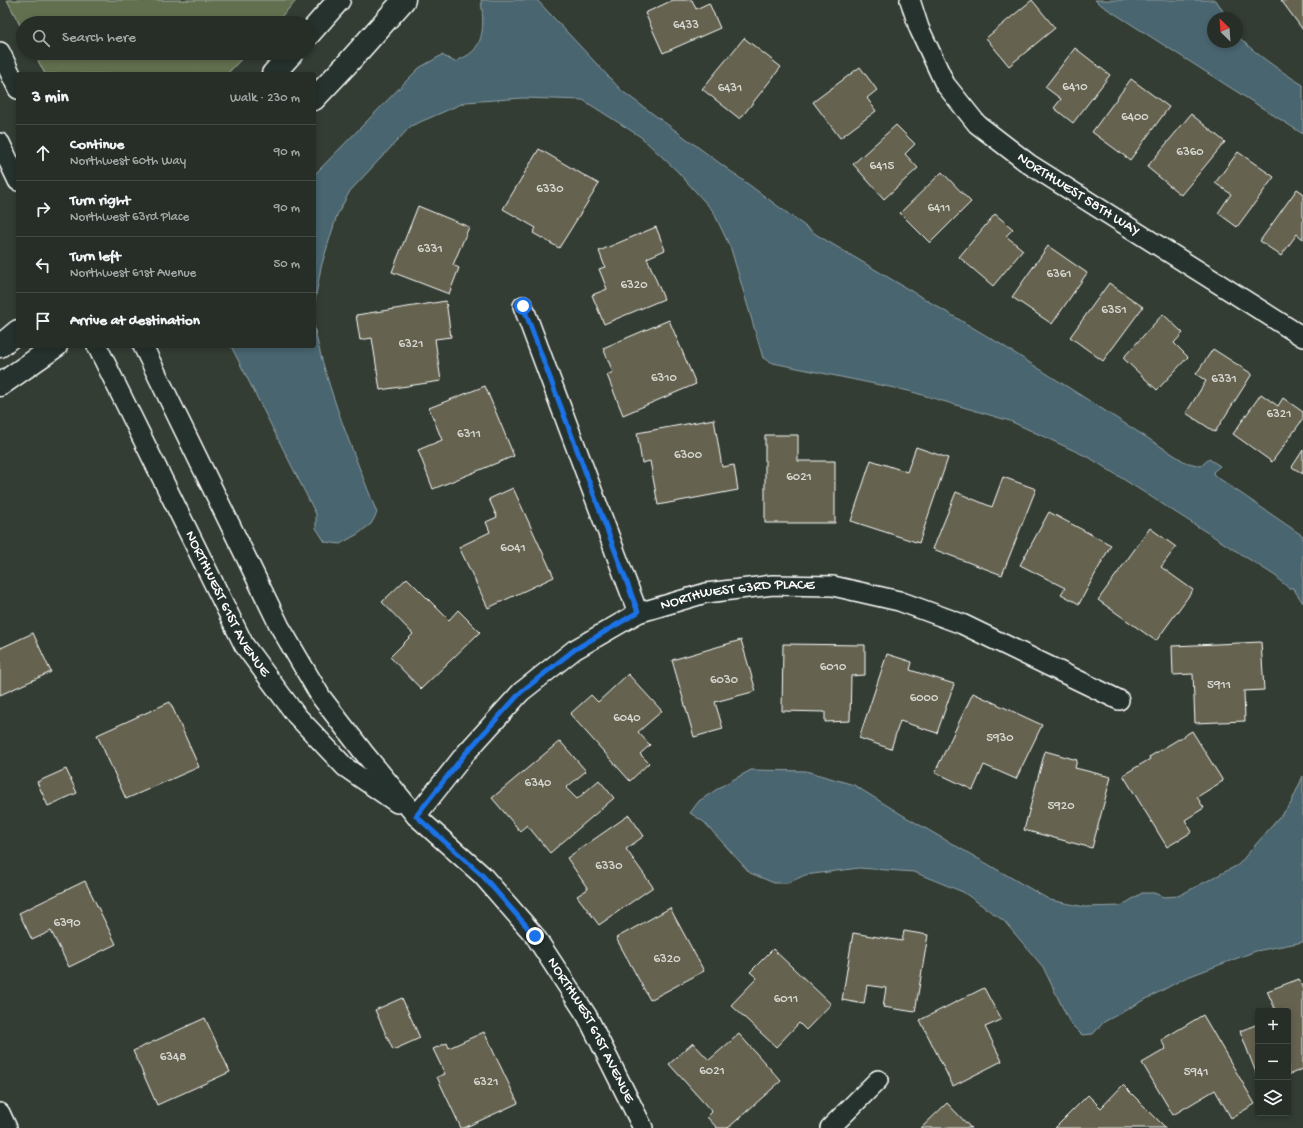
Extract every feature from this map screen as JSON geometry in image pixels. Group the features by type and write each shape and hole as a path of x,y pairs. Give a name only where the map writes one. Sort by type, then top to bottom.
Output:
{"street":[{"path":"316,26 339,0"},
{"path":"316,97 404,0"},
{"name":"NORTHWEST 58TH WAY","path":"910,0 919,28 945,84 977,124 1029,164 1303,337"},
{"path":"0,52 16,85"},
{"path":"275,72 286,60"},
{"path":"0,143 16,177"},
{"path":"523,306 638,612"},
{"path":"0,346 16,333"},
{"path":"0,386 53,348"},
{"name":"NORTHWEST 61ST AVENUE","path":"98,348 244,645 296,715 345,767 416,816 482,875 535,936 588,1016 643,1128"},
{"name":"NORTHWEST 61ST AVENUE","path":"144,348 280,627 321,697 416,816"},
{"name":"NORTHWEST 63RD PLACE","path":"416,816 465,754 521,692 574,650 638,612 706,593 773,585 833,586 899,601 962,624 1119,700"},
{"path":"830,1128 878,1080"},
{"path":"0,1113 7,1128"}],"green space":[{"path":"7,0 297,0 282,16 16,16 16,17"},
{"path":"38,60 240,60 229,72 44,72"}],"water":[{"path":"481,0 537,0 622,91 817,235 1002,345 1185,462 1201,466 1209,459 1220,466 1213,472 1214,475 1303,536 1303,603 1293,588 1289,588 1277,577 1090,458 1010,421 909,391 773,363 763,358 731,249 713,211 677,171 641,137 583,100 523,98 466,102 411,126 350,191 337,215 321,267 316,295 316,173 419,68 442,55 455,62 472,52 480,41 483,20"},
{"path":"1095,0 1216,0 1223,12 1207,12 1207,48 1243,48 1243,41 1278,69 1303,85 1303,134"},
{"path":"316,336 333,397 377,513 371,524 358,534 340,544 325,542 316,528 316,514 232,348 316,348"},
{"path":"751,770 806,771 854,785 904,816 1050,900 1085,907 1121,906 1142,893 1154,893 1164,897 1178,896 1238,865 1290,805 1303,776 1303,942 1256,951 1185,978 1104,1022 1093,1034 1082,1035 1070,1023 1043,967 1004,921 963,892 914,872 859,868 805,875 788,883 774,883 750,873 704,822 690,813 699,801 725,784"}],"building":[{"path":"673,0 692,0 696,9 709,3 720,28 663,53 645,13"},
{"path":"1032,0 1055,28 1009,66 986,38"},
{"path":"1281,0 1303,0 1303,30"},
{"path":"744,38 781,67 740,119 702,89"},
{"path":"1075,48 1110,75 1073,123 1054,108 1061,99 1045,87"},
{"path":"860,67 877,90 867,98 876,111 840,138 813,102"},
{"path":"1131,79 1169,107 1130,160 1092,132"},
{"path":"1191,114 1225,142 1181,195 1147,167"},
{"path":"896,125 915,144 905,154 918,168 884,199 853,164"},
{"path":"539,149 599,184 559,248 533,233 536,228 503,209"},
{"path":"1238,152 1274,177 1237,227 1218,213 1231,194 1215,183"},
{"path":"942,172 971,202 930,243 900,213"},
{"path":"1297,189 1303,193 1303,239 1297,234 1281,256 1260,241"},
{"path":"418,206 469,227 453,265 459,268 449,294 392,272"},
{"path":"995,214 1013,229 1006,236 1023,250 993,286 959,257"},
{"path":"656,227 665,250 647,258 664,299 604,324 592,295 607,289 599,269 605,267 599,251"},
{"path":"1048,246 1087,273 1052,324 1012,297"},
{"path":"1109,283 1143,307 1103,361 1070,337"},
{"path":"446,301 451,337 435,339 441,381 380,390 372,338 360,340 356,315"},
{"path":"1163,314 1183,333 1174,343 1188,357 1157,390 1123,358"},
{"path":"669,320 696,384 623,415 607,375 613,372 603,348"},
{"path":"1213,349 1252,374 1215,432 1186,413 1206,381 1196,374"},
{"path":"485,386 514,456 433,489 418,450 442,440 429,408"},
{"path":"1261,394 1278,406 1283,398 1303,412 1303,419 1272,462 1233,434"},
{"path":"714,419 722,467 734,465 738,490 658,505 650,461 642,463 637,433"},
{"path":"765,435 798,435 798,461 835,461 835,523 765,523"},
{"path":"916,447 948,458 919,543 851,521 871,460 907,472"},
{"path":"1303,450 1303,474 1292,467"},
{"path":"1003,477 1036,489 1002,575 933,549 956,492 992,507"},
{"path":"513,488 554,577 488,608 459,547 490,532 486,522 497,517 489,499"},
{"path":"1049,512 1111,545 1079,604 1061,594 1065,588 1020,565"},
{"path":"1150,528 1176,547 1161,567 1193,590 1156,641 1098,600"},
{"path":"407,578 449,620 458,610 480,632 421,689 390,657 413,634 382,602"},
{"path":"33,633 51,672 0,695 0,646 1,648"},
{"path":"741,640 756,691 715,702 723,729 694,737 672,660"},
{"path":"1261,642 1264,690 1244,691 1245,721 1195,723 1193,674 1173,675 1172,646"},
{"path":"783,644 865,645 865,675 851,676 850,721 825,722 825,712 782,711"},
{"path":"887,654 912,662 910,670 954,684 937,733 900,721 891,749 859,738"},
{"path":"628,674 662,711 638,732 650,745 640,754 649,763 630,781 570,714 591,695 598,702"},
{"path":"973,693 1042,725 1016,779 984,765 973,790 935,772"},
{"path":"170,702 199,767 126,799 97,735"},
{"path":"1192,731 1223,781 1197,797 1204,808 1185,820 1192,832 1167,847 1123,775"},
{"path":"560,741 586,771 566,788 577,799 599,780 614,798 550,853 527,825 520,831 492,798"},
{"path":"1045,751 1077,760 1075,768 1111,777 1092,848 1024,830"},
{"path":"66,769 77,793 48,806 37,782"},
{"path":"629,815 644,836 626,849 653,887 599,925 577,896 588,889 567,858"},
{"path":"85,881 116,944 69,967 51,931 32,940 19,913"},
{"path":"670,908 704,971 650,1000 616,938"},
{"path":"904,931 928,935 915,1012 883,1007 886,988 867,985 864,1004 842,1000 853,933 902,941"},
{"path":"773,949 831,1004 806,1030 799,1023 776,1047 731,1005 757,978 750,972"},
{"path":"1299,979 1303,990 1303,1069 1291,1074 1291,1008 1275,1008 1267,991"},
{"path":"984,988 1001,1020 985,1027 1002,1061 953,1086 920,1020"},
{"path":"402,998 420,1038 393,1050 375,1010"},
{"path":"1203,1015 1255,1104 1231,1118 1215,1090 1173,1115 1142,1063 1166,1049 1161,1040"},
{"path":"205,1018 230,1072 157,1105 133,1051"},
{"path":"1255,1025 1255,1070 1240,1031"},
{"path":"484,1032 518,1103 464,1128 461,1128 437,1077 445,1074 433,1049 447,1043 449,1048"},
{"path":"739,1034 781,1081 728,1128 717,1128 707,1117 712,1112 669,1064 693,1043 709,1060"},
{"path":"1123,1085 1166,1128 1055,1128 1088,1095 1101,1108"},
{"path":"947,1103 971,1128 921,1128"}],"route":[{"path":"523,306 638,612 574,650 521,692 465,754 416,816 482,875 535,936"}]}
